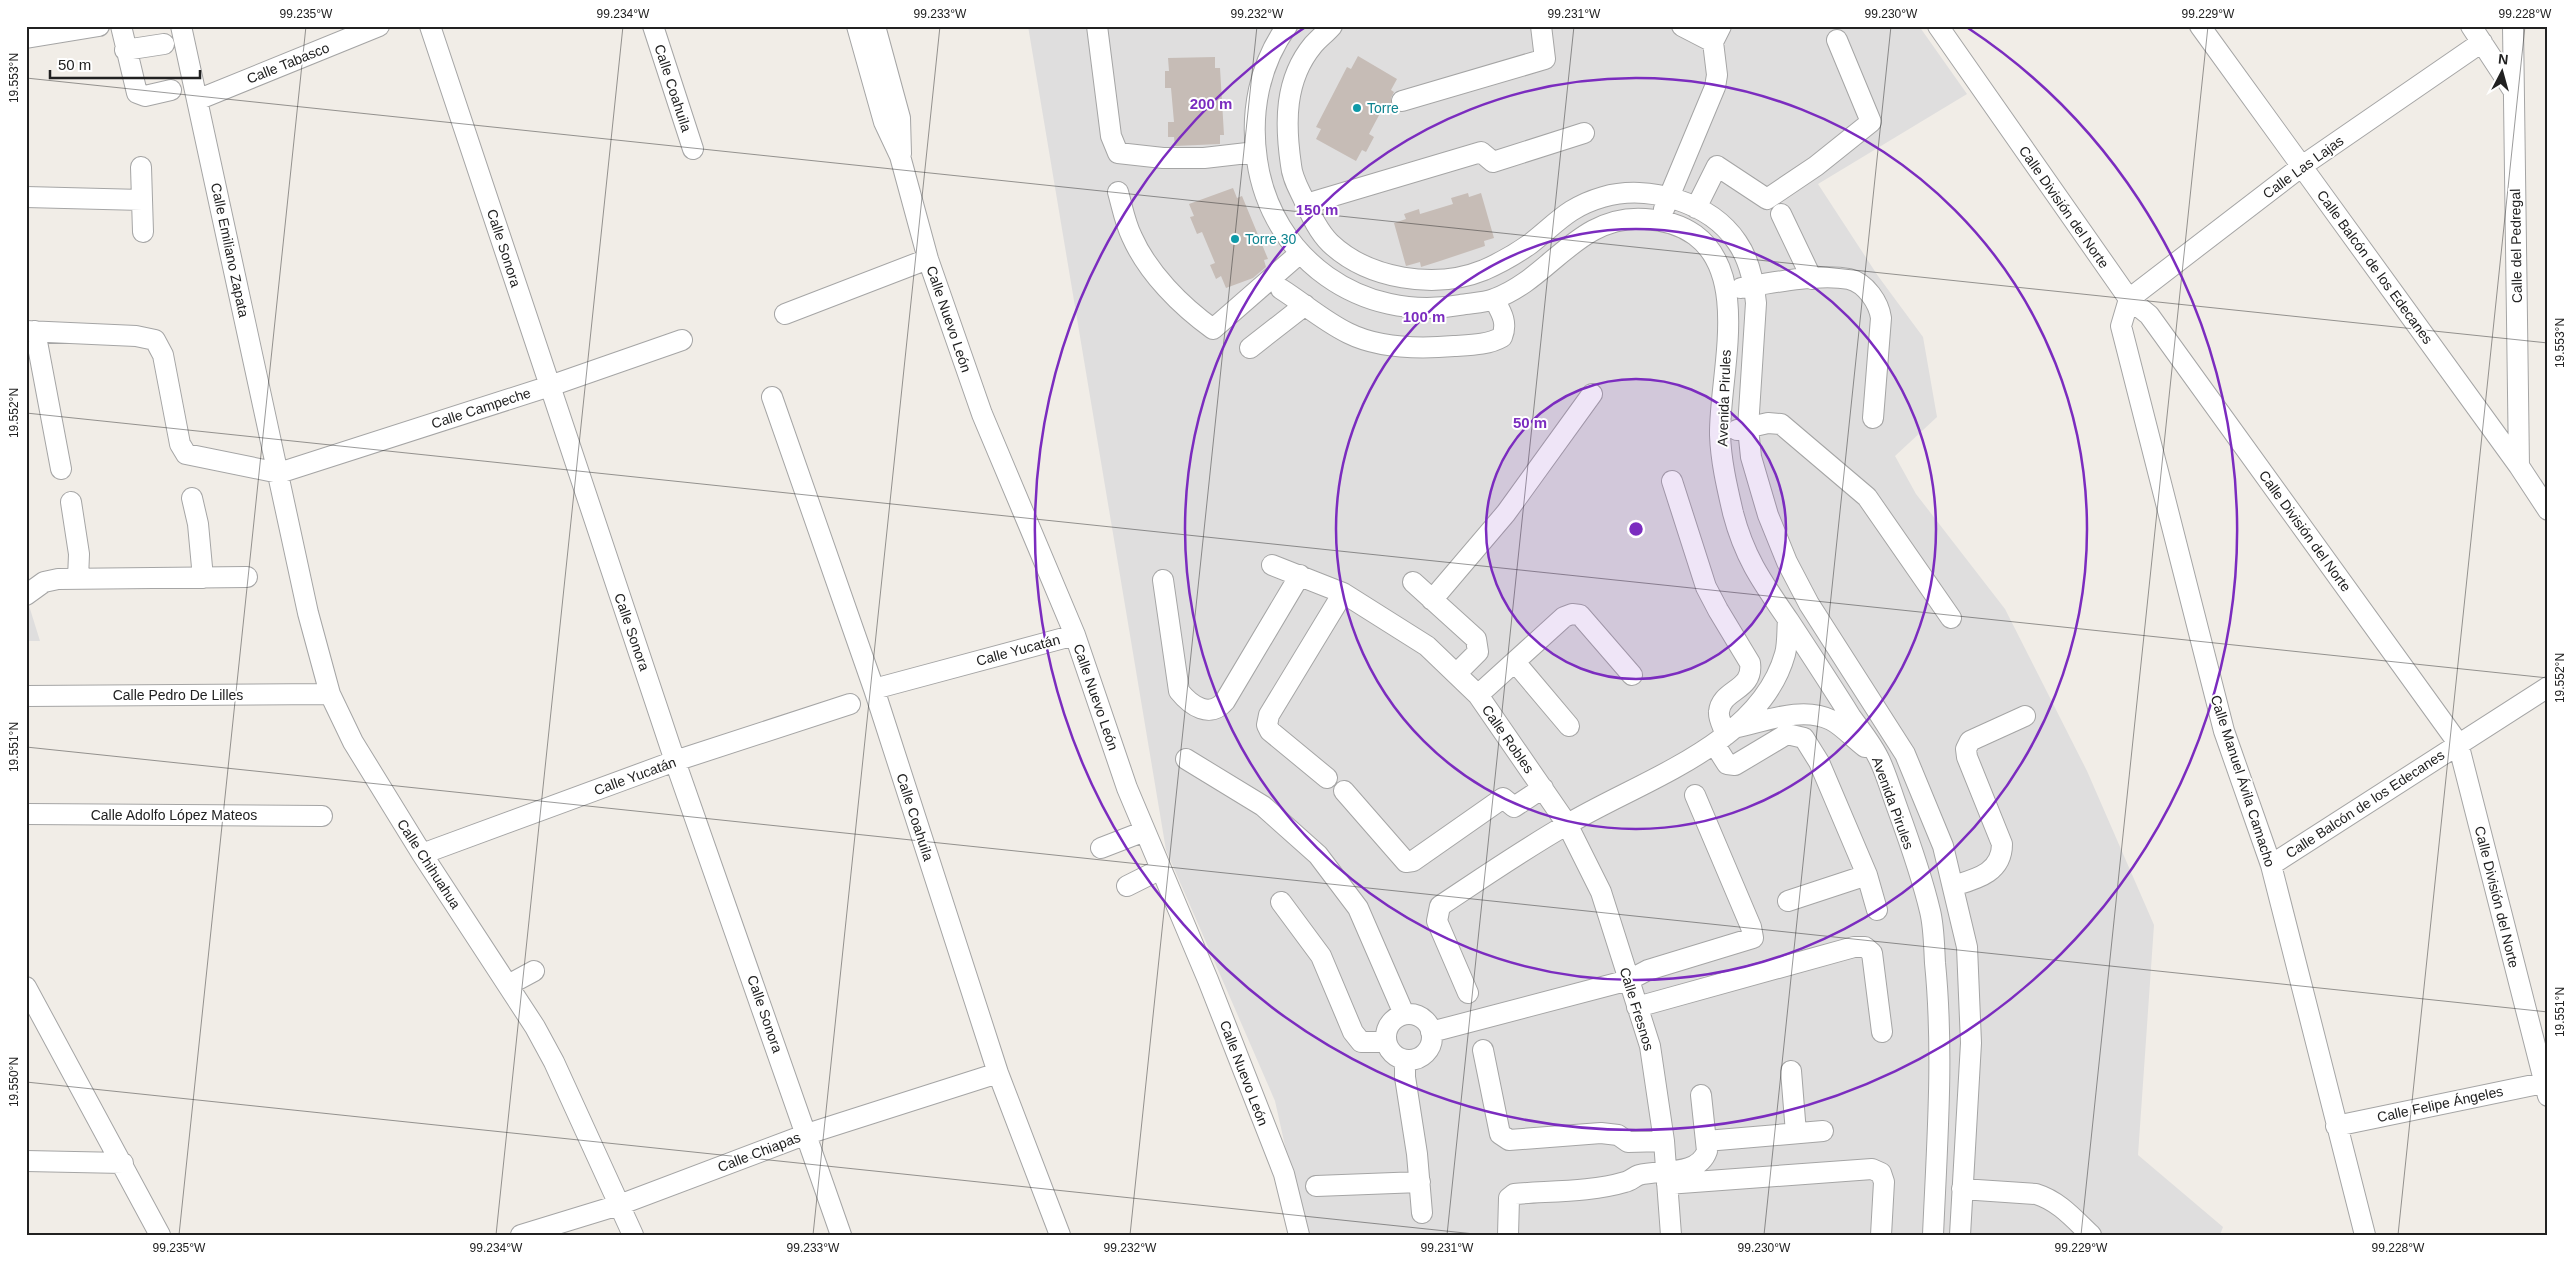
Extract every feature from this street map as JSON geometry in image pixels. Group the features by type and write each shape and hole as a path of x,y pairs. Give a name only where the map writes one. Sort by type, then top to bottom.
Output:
{"street":[{"path":"26,38 99,26"},
{"path":"121,26 136,93 145,96 171,90"},
{"name":"Calle Emiliano Zapata","path":"181,26 279,473"},
{"name":"Calle Tabasco","path":"197,100 379,26"},
{"name":"Calle Sonora","path":"430,26 675,761 841,1235"},
{"name":"Calle Coahuila","path":"653,26 693,149"},
{"name":"Calle Nuevo León","path":"857,26 884,122 900,156 928,259 982,414 1075,635 1127,788 1208,980 1284,1174 1299,1235"},
{"name":"Calle Nuevo León","path":"876,26 900,118 900,156"},
{"path":"1096,26 1111,136 1118,152 1163,158 1204,158 1256,152"},
{"name":"Avenida Pirules","path":"1332,26 1312,46 1291,88 1286,112 1292,172 1315,224 1329,242 1349,258 1366,268 1390,274 1446,281 1482,271 1498,264 1530,244 1561,216 1584,204 1619,194 1644,193 1670,197 1696,208 1717,222 1736,241 1746,259 1754,286 1756,303 1748,428 1752,457 1766,507 1787,562 1809,604 1905,754 1943,846 1967,947 1972,1042 1960,1235"},
{"path":"1402,101 1545,59 1541,26"},
{"path":"1659,220 1714,87 1717,75 1717,34 1682,26"},
{"name":"Calle División del Norte","path":"1938,26 2129,298 2149,315 2458,743 2547,1087"},
{"name":"Calle Balcón de los Edecanes","path":"2200,26 2519,466 2548,510"},
{"name":"Calle del Pedregal","path":"2512,26 2519,466"},
{"name":"Avenida Pirules","path":"1278,29 1260,82 1254,117 1260,180 1273,213 1299,254 1314,268 1344,288 1385,305 1437,309 1494,299 1523,282 1594,228 1634,218 1659,220 1677,225 1694,234 1710,249 1727,291 1727,334 1720,434 1723,469 1739,537 1756,575 1880,759 1905,831 1930,914 1941,1018 1933,1235"},
{"path":"2477,34 2514,90"},
{"name":"Calle Las Lajas","path":"2129,298 2477,34"},
{"path":"1696,208 1717,166 1767,199 1816,166 1871,122 1837,40"},
{"path":"125,50 164,44"},
{"path":"1306,204 1481,152 1493,162 1584,133"},
{"path":"141,167 143,232"},
{"path":"1260,180 1292,172"},
{"path":"1118,192 1131,236 1153,272 1198,318 1213,329 1299,254"},
{"path":"26,197 142,200"},
{"path":"1782,214 1812,279"},
{"path":"785,314 928,259"},
{"path":"1727,291 1812,279 1850,279 1869,292 1880,306 1881,318 1872,418"},
{"path":"1281,289 1348,334 1376,342 1432,348 1493,343 1502,337 1506,328 1503,316 1494,299"},
{"name":"Calle Manuel Ávila Camacho","path":"2129,298 2121,326 2224,731 2271,865 2365,1235"},
{"path":"1250,348 1304,304"},
{"path":"61,469 31,331 136,336 155,340 162,355 180,444 186,454 279,473"},
{"name":"Calle Campeche","path":"279,473 550,386 682,340"},
{"path":"1432,600 1506,513 1592,394"},
{"name":"Calle Coahuila","path":"772,397 874,689 998,1073 1060,1235"},
{"path":"1720,434 1768,423 1781,424 1867,498 1951,618"},
{"name":"Calle Chihuahua","path":"279,473 318,657 330,694 353,742 422,854 508,985 554,1062 633,1235"},
{"path":"1672,481 1706,587 1750,663 1751,673 1748,680 1724,700 1719,711 1726,736 1727,764 1735,766 1787,734 1804,738 1819,762 1867,875 1877,910"},
{"path":"192,498 198,524 203,578"},
{"path":"71,502 79,554 78,579"},
{"name":"Calle Robles","path":"1272,565 1343,593 1427,646 1478,695 1567,824"},
{"path":"1163,580 1179,691 1187,702 1198,708 1210,710 1220,707 1225,701 1300,575"},
{"path":"26,595 44,582 58,579 247,577"},
{"path":"1413,582 1476,639 1478,652 1457,673"},
{"path":"1327,778 1270,731 1267,725 1269,716 1343,593"},
{"path":"1478,695 1564,617 1572,614 1580,616 1632,675"},
{"path":"1726,736 1762,701 1776,680 1786,652 1788,620"},
{"name":"Calle Yucatán","path":"874,689 1075,635"},
{"path":"1515,662 1569,726"},
{"name":"Calle Balcón de los Edecanes","path":"2271,865 2458,743 2548,687"},
{"name":"Calle Pedro De Lilles","path":"26,696 330,694"},
{"name":"Calle Yucatán","path":"422,854 675,761 850,704"},
{"path":"1468,993 1437,921 1440,906 1567,824 1726,736 1781,717 1808,714 1831,720 1880,759"},
{"path":"1953,886 1973,880 1996,867 2002,856 2002,844 1967,757 1966,749 1970,741 2025,716"},
{"path":"1186,759 1263,806 1318,856 1358,908 1404,1014"},
{"path":"1344,791 1406,862 1413,861 1502,798 1514,806 1543,788"},
{"path":"1431,1032 1629,980 1648,970 1753,938 1751,927 1695,795"},
{"name":"Calle Adolfo López Mateos","path":"26,814 322,816"},
{"name":"Calle Fresnos","path":"1567,824 1601,892 1650,1046 1664,1141 1671,1235"},
{"path":"1101,848 1145,831"},
{"path":"1126,886 1162,870"},
{"path":"1788,901 1867,875"},
{"path":"1281,902 1321,956 1353,1032 1362,1042 1386,1042"},
{"path":"1637,1007 1854,947 1865,947 1872,953 1882,1032"},
{"path":"508,985 534,971"},
{"path":"28,996 123,1163 160,1235"},
{"path":"1404,1014 1422,1018 1431,1032 1428,1049 1422,1056 1405,1060 1396,1056 1386,1042 1389,1024 1404,1014"},
{"path":"1483,1050 1500,1134 1503,1138 1509,1140 1601,1133 1618,1135 1628,1142 1664,1141"},
{"path":"1405,1060 1405,1077 1420,1182 1422,1212"},
{"path":"1790,1071 1796,1133"},
{"name":"Calle Chiapas","path":"520,1235 619,1205 807,1134 998,1073"},
{"name":"Calle Felipe Ángeles","path":"2336,1126 2547,1087"},
{"path":"1667,1178 1696,1165 1704,1159 1707,1151 1701,1095"},
{"path":"1706,1141 1823,1131"},
{"path":"26,1161 123,1163"},
{"path":"1508,1235 1508,1204 1509,1198 1514,1194 1611,1186 1627,1182 1638,1176 1667,1178 1872,1169 1881,1173 1884,1182 1882,1235"},
{"path":"1316,1186 1420,1182"},
{"path":"1962,1189 2036,1194 2047,1197 2058,1204 2091,1235"}],"shaded area":[{"path":"1028,26 1919,26 1967,94 1818,184 1878,276 1923,337 1937,417 1895,456 1916,494 2005,609 2087,771 2154,925 2138,1155 2223,1227 2220,1235 1305,1235 1275,1101 1166,850"},
{"path":"26,596 40,641 26,641"}],"building":[{"name":"Torre","path":"1358,56 1397,79 1391,90 1394,92 1391,104 1389,106 1385,104 1369,134 1374,137 1366,152 1362,150 1356,161 1316,139 1321,129 1316,127 1347,67 1351,69"},
{"path":"1215,57 1215,68 1220,68 1224,135 1220,135 1220,144 1175,146 1174,137 1168,137 1168,122 1174,122 1171,88 1165,88 1165,71 1169,71 1168,58"},
{"name":"Torre 30","path":"1233,188 1237,198 1242,196 1268,259 1264,260 1266,267 1253,278 1226,288 1221,276 1216,279 1210,265 1215,263 1202,232 1197,234 1190,217 1194,216 1189,204"},
{"path":"1468,193 1469,197 1481,193 1494,238 1484,241 1485,246 1440,261 1421,267 1420,262 1406,266 1394,223 1406,219 1404,214 1419,209 1420,214 1453,204 1451,198"}],"place":[{"name":"Torre","path":"1357,108"},
{"name":"Torre 30","path":"1235,239"}]}
